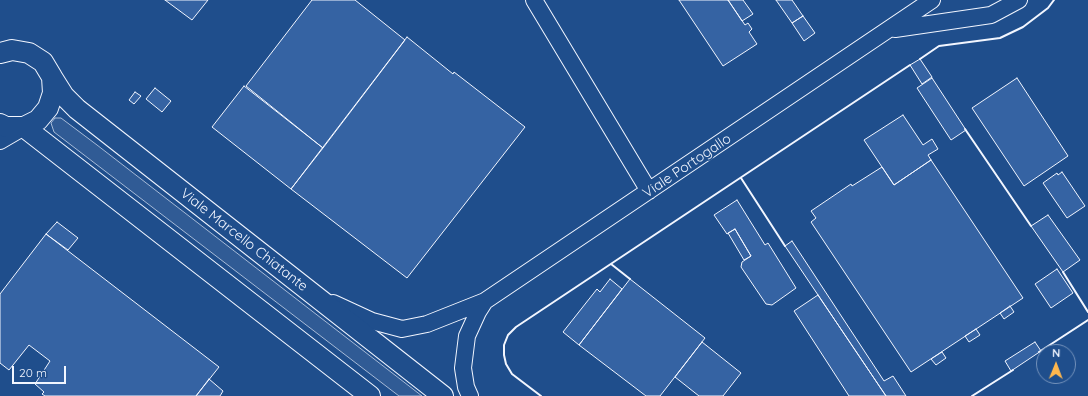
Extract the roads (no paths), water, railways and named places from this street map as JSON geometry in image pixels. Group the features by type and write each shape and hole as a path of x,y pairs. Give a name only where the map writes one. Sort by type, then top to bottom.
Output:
{"street":[{"path":"534,0 649,191"},
{"name":"Viale Portogallo","path":"312,294 372,321 402,328 427,324 485,301 932,0"},
{"name":"Viale Portogallo","path":"889,30 991,15 1019,0"},
{"name":"Viale Marcello Chiatante","path":"4,49 29,53 43,62 64,96 76,109 443,396"},
{"path":"0,141 38,120 48,108 53,93 52,77"},
{"path":"0,124 6,127 24,127 370,396"},
{"name":"Viale Portogallo","path":"470,396 466,387 463,368 467,336 485,301"}]}
